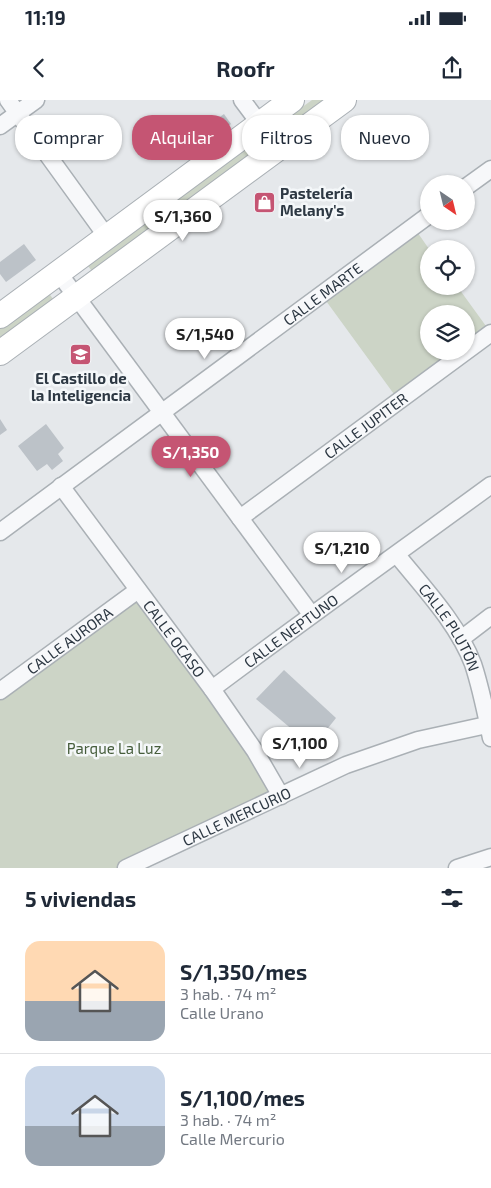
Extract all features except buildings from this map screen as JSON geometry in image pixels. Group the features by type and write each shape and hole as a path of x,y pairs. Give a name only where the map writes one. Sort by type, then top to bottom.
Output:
{"main road":[{"path":"0,353 344,100"},
{"path":"0,316 274,109"}],"street":[{"path":"8,100 107,237"},
{"path":"0,126 36,100"},
{"path":"242,100 274,109"},
{"path":"475,181 491,169"},
{"name":"CALLE MARTE","path":"0,532 420,222"},
{"path":"58,272 311,614"},
{"name":"CALLE JUPITER","path":"240,518 491,333"},
{"name":"CALLE NEPTUNO","path":"212,689 311,614 491,485"},
{"name":"CALLE OCASO","path":"61,486 212,689 255,750 281,796"},
{"name":"CALLE PLUTÓN","path":"397,554 437,604 461,639 472,664 490,729"},
{"name":"CALLE AURORA","path":"0,691 138,590"},
{"path":"461,639 491,616"},
{"name":"CALLE MERCURIO","path":"126,868 346,765 418,740 490,729"},
{"path":"457,868 491,857"}],"green space":[{"path":"312,100 340,100 320,115 291,115"},
{"path":"242,151 242,160 260,160 99,280 88,266 120,242 126,235 229,160 232,160"},
{"path":"413,226 423,240 420,240 420,295 464,295 471,305 420,305 420,360 454,360 399,401 321,294"},
{"path":"48,292 58,306 0,349 0,327"},
{"path":"475,311 491,333 475,345"},
{"name":"Parque La Luz","path":"138,590 281,796 124,868 0,868 0,691"}],"place":[{"name":"Pastelería Melany's","path":"264,202"},
{"name":"El Castillo de la Inteligencia","path":"81,355"}]}
